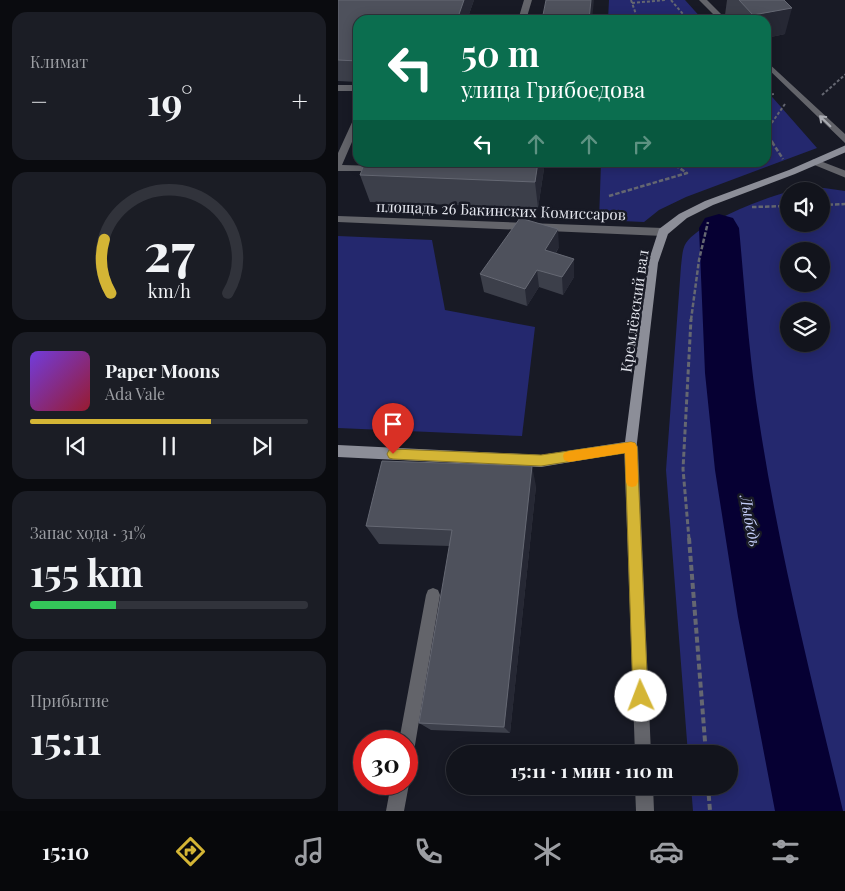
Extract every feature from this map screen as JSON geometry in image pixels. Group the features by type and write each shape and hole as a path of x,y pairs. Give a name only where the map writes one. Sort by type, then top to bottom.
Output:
{"main road":[{"name":"Кремлёвский вал","path":"631,447 653,263 663,232 683,216 709,203 792,172 846,148"},
{"path":"338,451 541,461 631,447"}],"street":[{"path":"524,15 528,0"},
{"path":"703,0 718,15"},
{"path":"771,68 846,141"},
{"path":"338,88 353,88"},
{"path":"338,164 353,130"},
{"path":"815,162 846,175"},
{"path":"338,168 385,169"},
{"name":"площадь 26 Бакинских Комиссаров","path":"338,219 663,232"},
{"path":"631,447 643,745"},
{"path":"410,730 433,595"},
{"path":"395,811 398,795"},
{"path":"645,795 646,811"}],"path":[{"path":"636,15 632,1 666,0"},
{"path":"671,0 684,15"},
{"path":"804,101 826,94 846,74"},
{"path":"771,125 795,92"},
{"path":"771,140 792,172"},
{"path":"609,196 687,173 678,167"},
{"path":"830,205 846,204"},
{"path":"750,207 780,206"},
{"path":"705,745 683,469 689,331 699,260 710,216"},
{"path":"709,795 710,811"}],"shaded area":[{"path":"609,0 685,0 698,15 608,15"},
{"path":"771,96 817,148 771,165"},
{"path":"601,167 766,167 686,197 659,210 644,222 599,220"},
{"path":"830,189 845,191 845,811 693,811 692,795 738,795 738,745 687,745 666,470 682,254 686,243 707,226 722,217 780,194 780,232 830,232"},
{"path":"338,236 432,240 445,310 535,327 522,436 338,428"}],"building":[{"path":"338,0 464,0 459,15 353,15 353,61 338,60"},
{"path":"546,0 591,0 590,15 543,15"},
{"path":"739,0 784,0 792,8 753,15"},
{"path":"363,167 537,167 535,182 360,175"},
{"path":"520,218 558,229 545,250 574,259 562,277 537,270 525,289 480,274"},
{"path":"382,461 532,466 504,727 419,723 452,530 366,526"}],"waterway":[{"name":"Лыбедь","path":"719,228 729,373 741,470 768,617 809,811"}],"slow traffic":[{"path":"569,456 631,447 632,482"}],"route":[{"path":"393,454 541,461 631,447 641,696"}]}
